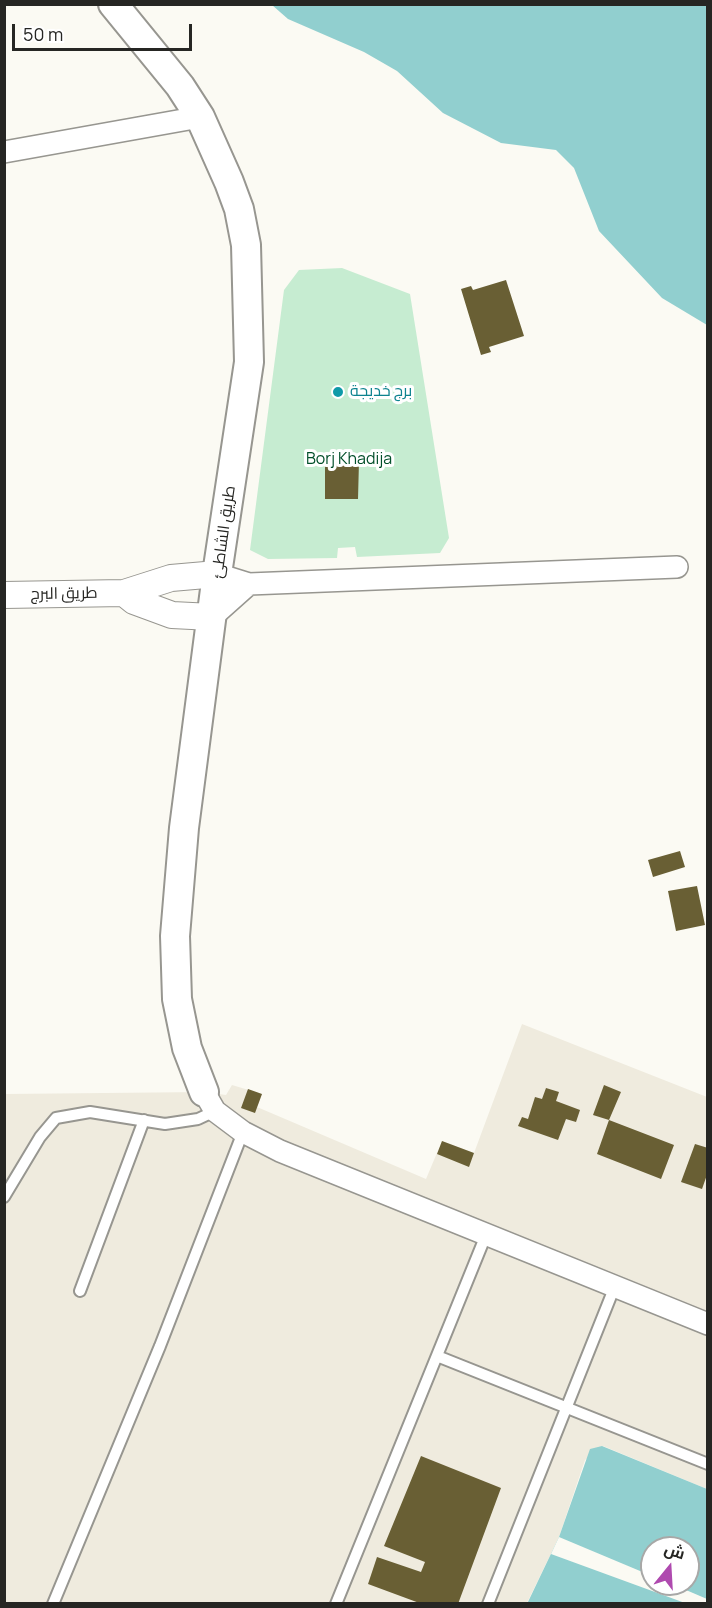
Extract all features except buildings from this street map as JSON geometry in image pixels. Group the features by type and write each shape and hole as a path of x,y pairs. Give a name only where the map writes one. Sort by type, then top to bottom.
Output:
{"main road":[{"name":"طريق الشاطئ","path":"113,4 180,86 200,117 218,152 238,209 246,245 250,322 249,362 217,574 184,828 175,936 177,999 187,1048 209,1101"}],"street":[{"path":"4,152 200,117"},
{"path":"217,574 249,584 677,567"},
{"name":"طريق البرج","path":"4,596 124,593 171,578 217,574"},
{"path":"212,618 249,584"},
{"name":"طريق البرج","path":"124,593 134,601 172,615 212,618"},
{"path":"209,1101 243,1132 280,1151 708,1324"}],"lane":[{"path":"4,1197 40,1137 56,1118 90,1112 165,1124 184,1123 209,1101"},
{"path":"80,1291 144,1120"},
{"path":"53,1604 160,1346 243,1132"},
{"path":"336,1604 486,1235"},
{"path":"488,1604 615,1286"},
{"path":"437,1356 708,1464"}],"shaded area":[{"path":"522,1024 707,1097 707,1489 603,1446 585,1460 559,1537 527,1603 5,1604 5,1094 204,1092 226,1095 232,1085 262,1094 257,1107 426,1179 442,1141 474,1153"}],"green space":[{"name":"Borj Khadija","path":"342,268 410,294 449,538 440,553 357,557 355,547 338,548 337,558 268,559 250,550 284,290 299,270"}],"water":[{"path":"272,5 707,5 707,325 662,298 599,231 574,168 556,150 501,143 443,113 397,71 364,52 288,19"},
{"path":"602,1446 707,1489 707,1603 527,1604 559,1537 590,1449"}],"pier":[{"path":"559,1537 640,1571 640,1587 551,1554"},
{"path":"666,1596 700,1596 707,1599 707,1603 685,1603"}],"place":[{"name":"برج خديجة","path":"338,392"}]}
